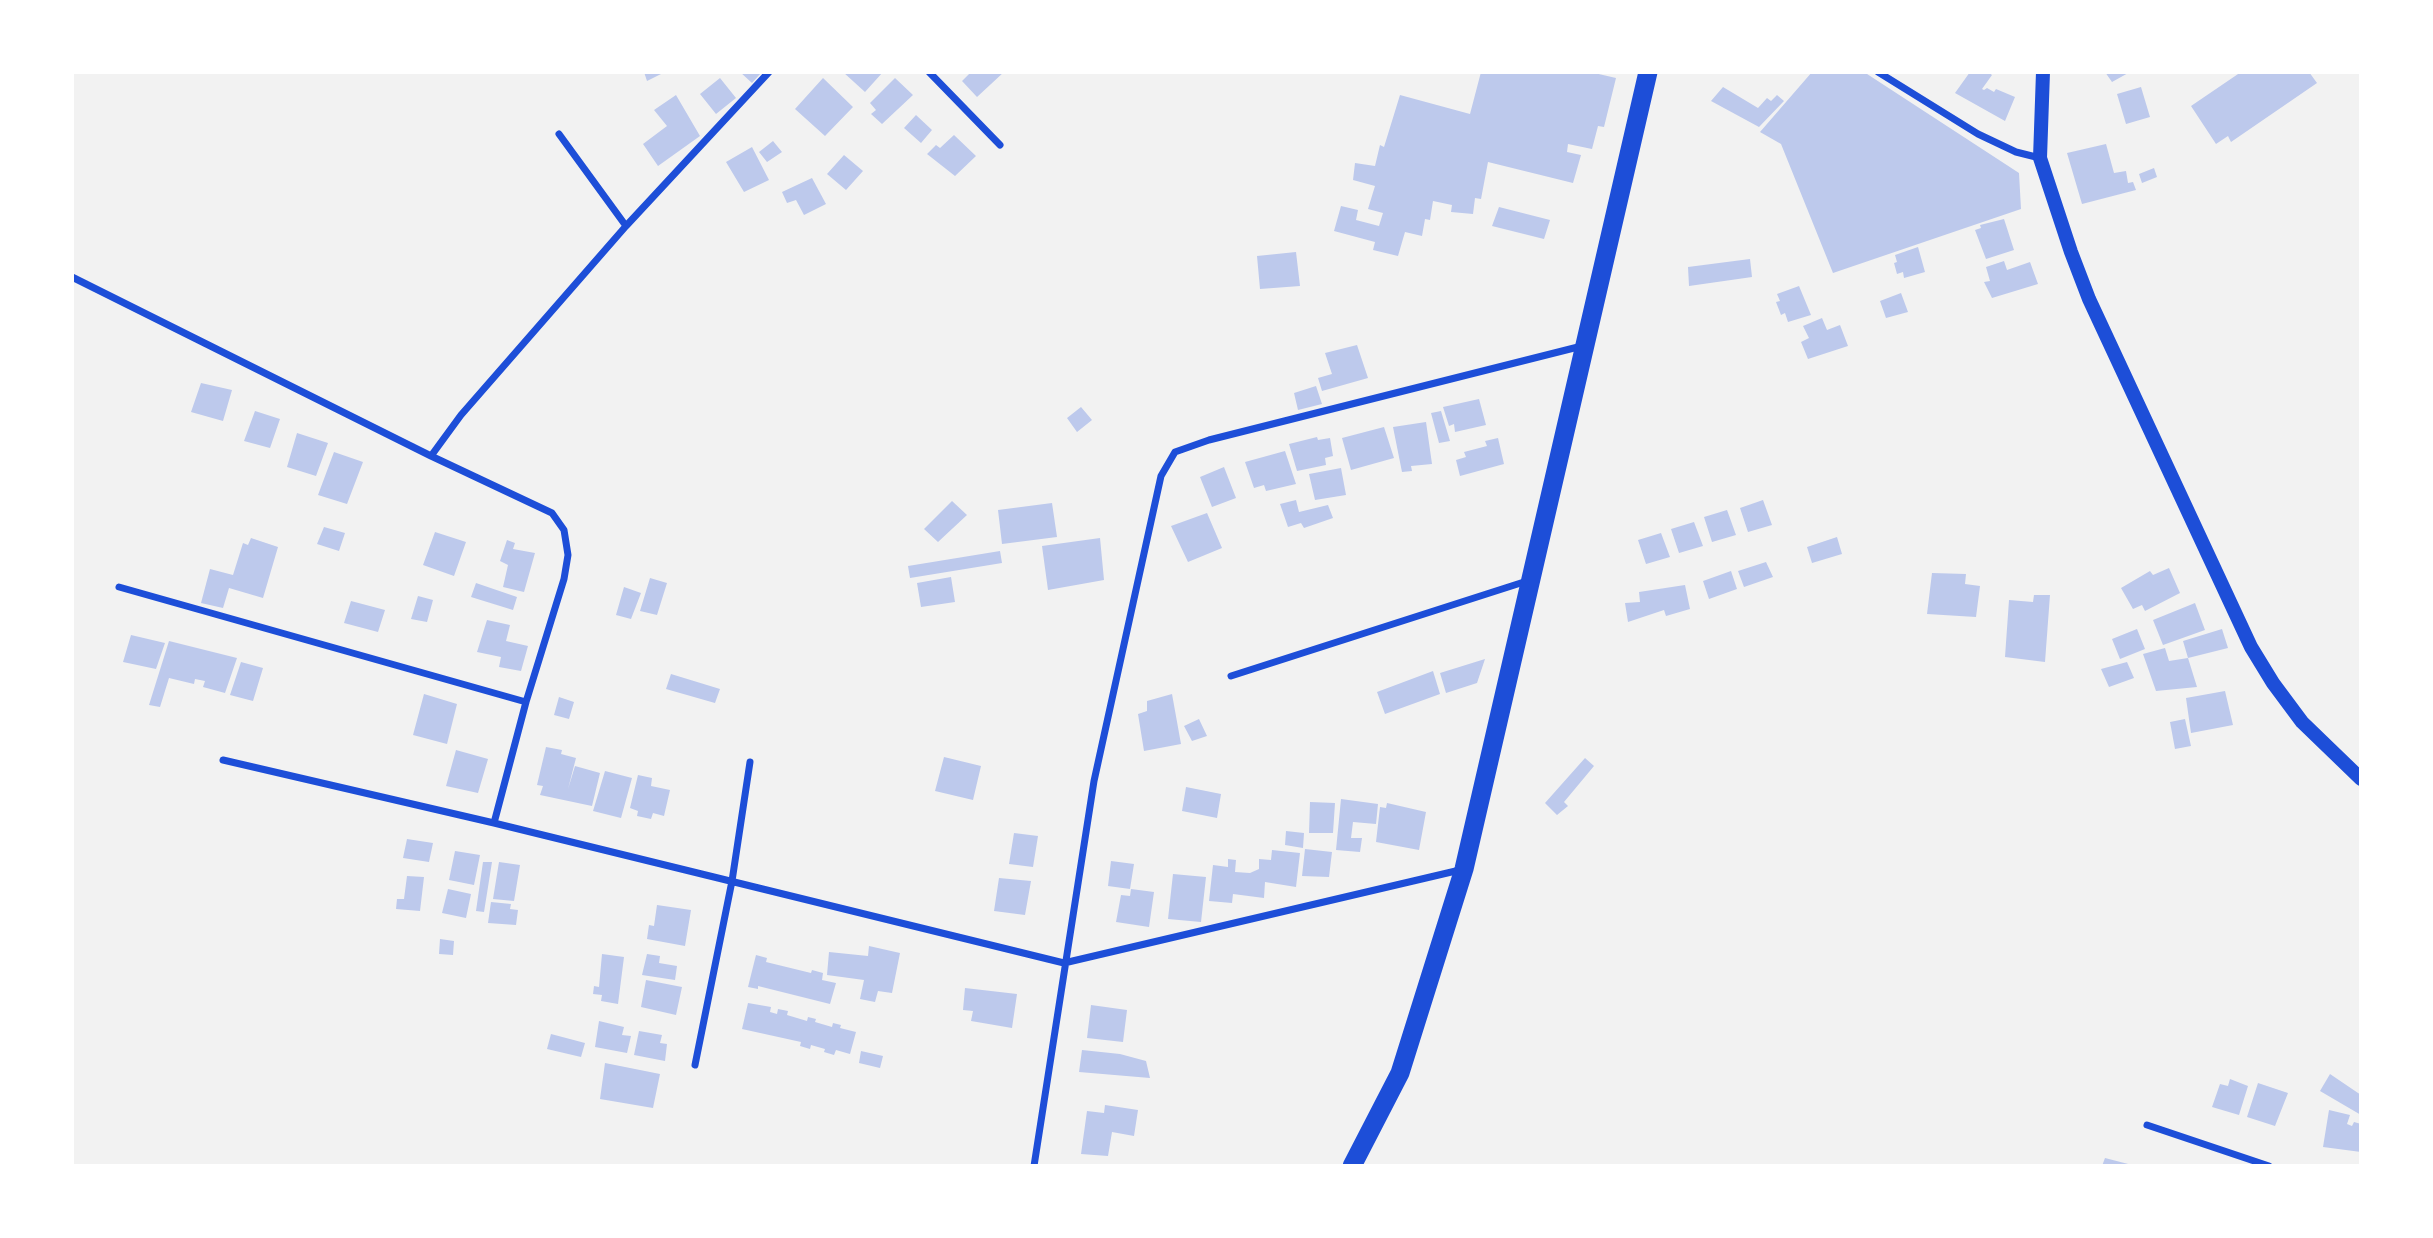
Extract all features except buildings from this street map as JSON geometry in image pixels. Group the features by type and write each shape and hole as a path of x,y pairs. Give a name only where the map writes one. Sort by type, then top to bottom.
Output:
{"highway":[{"path":"1352,1166 1400,1073 1464,869 1648,72"}],"main road":[{"path":"2043,72 2040,158 2089,299 2251,647 2302,722 2361,779"}],"street":[{"path":"431,456 461,415 625,226 769,72"},
{"path":"929,72 999,145"},
{"path":"1878,72 1978,134 2016,152 2040,158"},
{"path":"559,134 625,226"},
{"path":"72,277 431,456 552,513 564,530 568,555 564,579 526,702 494,823"},
{"path":"1034,1166 1094,781 1161,476 1175,452 1222,436 1586,345"},
{"path":"1231,676 1531,580"},
{"path":"119,587 526,702"},
{"path":"223,760 494,823 1065,963 1464,869"},
{"path":"695,1065 733,881 750,762"},
{"path":"2147,1125 2269,1166"}]}
